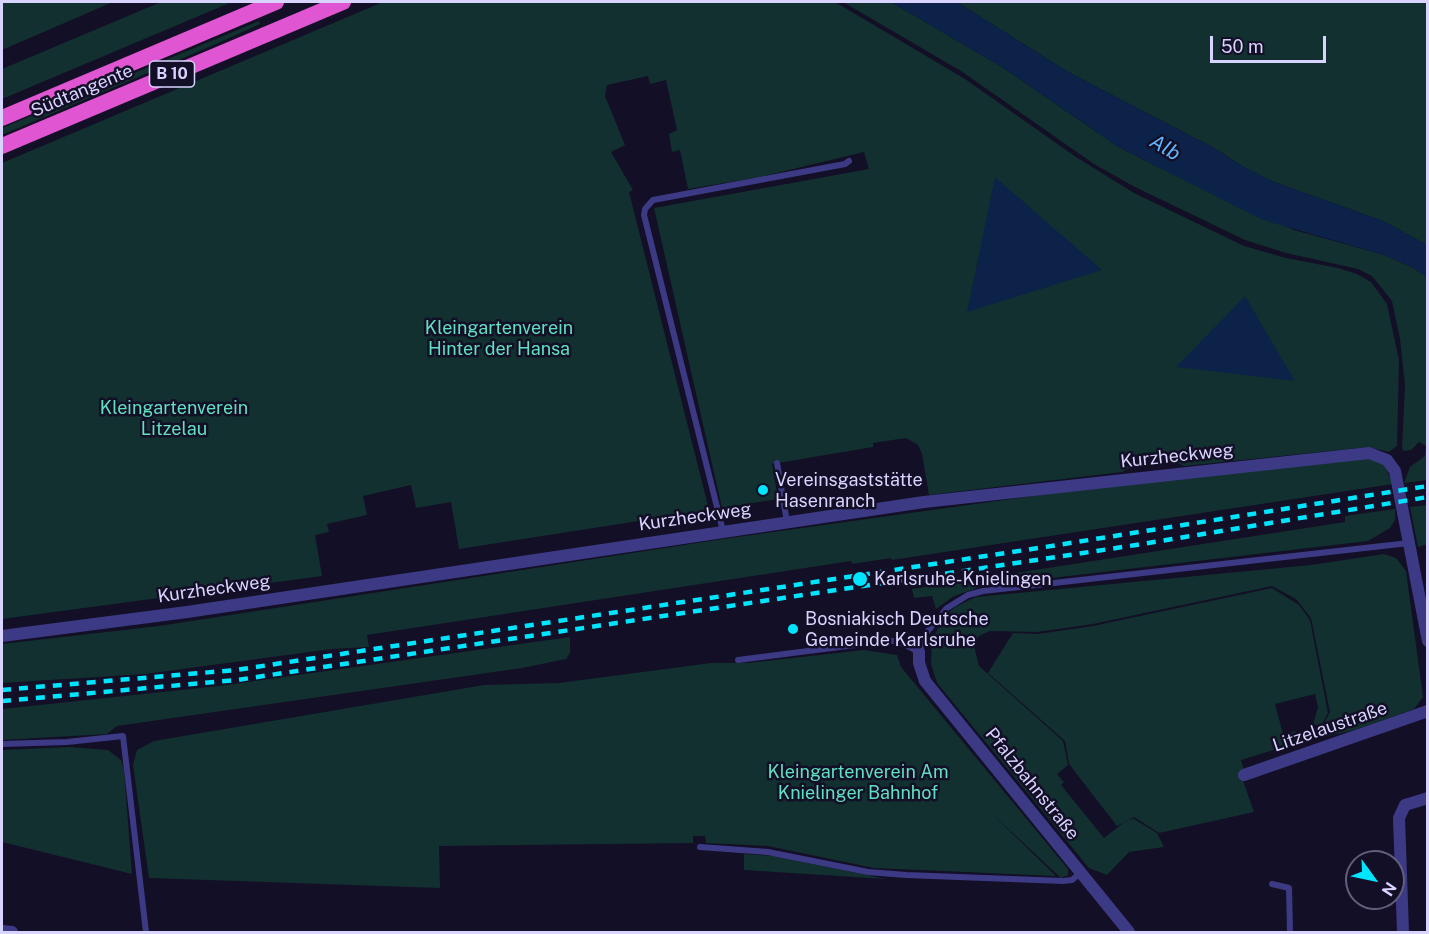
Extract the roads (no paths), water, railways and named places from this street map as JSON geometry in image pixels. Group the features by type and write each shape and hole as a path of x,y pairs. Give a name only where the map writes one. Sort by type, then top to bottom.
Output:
{"highway":[{"name":"Südtangente","path":"2,118 276,2"},
{"name":"Südtangente","path":"2,146 343,2"}],"street":[{"name":"Kurzheckweg","path":"2,636 187,612 924,502 1369,453 1387,460 1395,471 1428,641"},
{"name":"Pfalzbahnstraße","path":"919,652 919,663 925,681 1129,933"},
{"name":"Litzelaustraße","path":"1244,775 1428,711"},
{"path":"1403,933 1399,818 1401,811 1410,802 1428,798"},
{"path":"2,931 12,933"}],"lane":[{"path":"723,531 644,215 645,209 653,200 845,164 849,161"},
{"path":"777,463 787,522"},
{"path":"738,660 886,641 897,641 919,652 926,633 946,608 982,591 1409,543"},
{"path":"2,744 67,742 123,736 147,933"},
{"path":"700,847 768,852 868,872 906,875 1063,881 1072,880 1080,873"},
{"path":"1272,884 1290,888 1290,933"}],"water":[{"name":"Alb","path":"891,2 957,2 1068,72 1214,148 1242,166 1274,182 1383,221 1427,245 1427,277 1412,267 1381,254 1263,220 1150,163 1117,146 1002,67"},
{"path":"995,177 1102,270 967,312"},
{"path":"1245,296 1295,381 1176,367"}],"railway":[{"path":"2,690 236,670 1045,547 1428,486"},
{"path":"2,701 237,680 1136,545 1428,497"}],"place":[{"name":"Vereinsgaststätte Hasenranch","path":"763,490"},
{"name":"Karlsruhe-Knielingen","path":"860,579"},
{"name":"Bosniakisch Deutsche Gemeinde Karlsruhe","path":"793,629"}],"park label":[{"name":"Kleingartenverein Hinter der Hansa","path":"499,338"},
{"name":"Kleingartenverein Litzelau","path":"174,418"},
{"name":"Kleingartenverein Am Knielinger Bahnhof","path":"858,782"}]}
